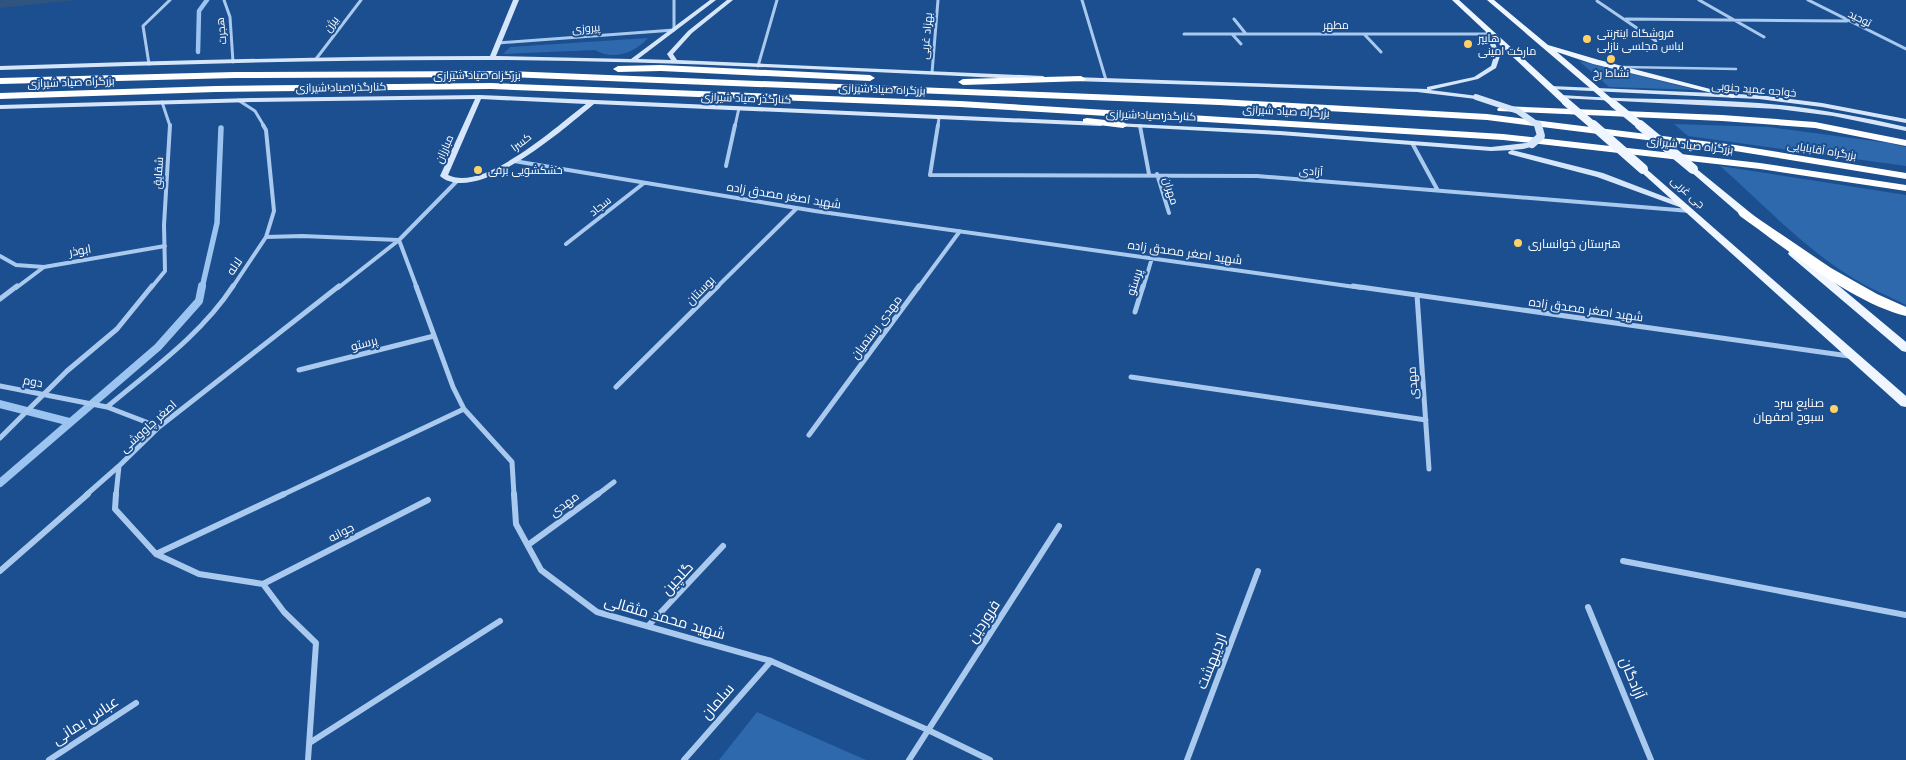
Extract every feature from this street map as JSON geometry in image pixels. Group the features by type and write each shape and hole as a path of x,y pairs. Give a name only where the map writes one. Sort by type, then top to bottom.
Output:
{"highway":[{"path":"505,74 661,68 963,82 1081,80"},
{"name":"بزرگراه صیاد شیرازی","path":"0,81 235,75 505,74 1219,102 1487,117 1735,148"},
{"path":"491,86 662,99 1020,115 1123,125"},
{"name":"بزرگراه صیاد شیرازی","path":"0,96 216,90 491,86 960,104 1464,135 1760,166"},
{"path":"1219,102 1471,108 1722,118 1814,125 1906,143"},
{"name":"بزرگراه آقابابایی","path":"1735,148 1906,176"},
{"name":"بزرگراه آقابابایی","path":"1760,166 1906,189"},
{"path":"1744,212 1826,271 1872,297 1906,312"}],"main road":[{"path":"492,58 516,0"},
{"path":"633,60 714,0"},
{"path":"675,62 670,54 690,32 730,0"},
{"name":"جی غربی","path":"1454,0 1906,403"},
{"path":"1490,0 1906,348"},
{"path":"674,30 690,32"},
{"path":"1417,90 1476,78 1494,67 1497,56 1488,32"},
{"path":"1548,47 1616,67 1733,96"},
{"path":"0,68 316,59 492,58 633,60 1081,80 1417,90 1476,97 1509,106 1528,116 1540,127 1541,136 1532,144 1523,147 1491,148"},
{"name":"خواجه عمید جنوبی","path":"1551,88 1733,96 1822,105 1906,121"},
{"name":"کنارگذر صیاد شیرازی","path":"0,107 238,100 479,97 1123,125 1414,146 1491,148"},
{"name":"مبارزان","path":"457,181 444,176 479,97"},
{"name":"خواجه عمید جنوبی","path":"1564,100 1612,103 1758,105 1856,118 1906,129"},
{"name":"کسرا","path":"457,181 476,180 493,175 514,162 592,103"},
{"path":"1491,148 1524,154 1600,175 1688,209"}],"street":[{"path":"149,64 143,26 170,0"},
{"name":"هجرت","path":"224,0 230,17 233,62"},
{"name":"بیژن","path":"316,59 361,0"},
{"path":"674,0 674,30"},
{"path":"758,66 777,0"},
{"name":"بهزاد غربی","path":"932,73 938,0"},
{"path":"1082,0 1106,80"},
{"path":"1699,0 1764,37"},
{"name":"توحید","path":"1808,0 1906,49"},
{"path":"1597,1 1656,40"},
{"path":"1234,19 1246,34"},
{"path":"1626,19 1847,21"},
{"name":"پیروزی","path":"498,43 674,30"},
{"name":"مطهر","path":"1184,34 1488,32"},
{"path":"1232,34 1241,44"},
{"path":"1364,34 1381,52"},
{"name":"لاله","path":"107,407 198,329 220,306 266,237 274,211 266,130 255,111 238,100"},
{"name":"شقایق","path":"162,102 170,125 164,225 165,246"},
{"path":"726,166 739,108"},
{"name":"آزادی","path":"939,117 930,175 1157,174 1256,176 1688,209"},
{"path":"1140,126 1149,174"},
{"path":"1414,146 1436,189"},
{"name":"شهید اصغر مصدق زاده","path":"514,162 797,208 1854,356"},
{"name":"مهران","path":"1157,174 1169,213"},
{"path":"266,237 398,240 457,181"},
{"name":"سجاد","path":"566,244 644,183"},
{"name":"بوستان","path":"616,387 797,208"},
{"name":"مهدی رستمیان","path":"808,435 960,231"},
{"name":"شهید محمد مثقالی","path":"398,240 453,387 464,409 512,462 516,524 540,570 597,612 771,661 928,730 990,760"},
{"name":"اصغر چاووشی","path":"263,584 199,574 156,554 114,509 119,466 159,427 398,240"},
{"path":"0,438 45,394 117,329 164,271 165,246"},
{"name":"ابوذر","path":"0,256 16,265 44,267 165,246"},
{"name":"پرستو","path":"1135,312 1152,258"},
{"path":"0,299 44,267"},
{"name":"مهدی","path":"1417,295 1429,469"},
{"name":"پرستو","path":"299,370 434,336"},
{"path":"1131,377 1426,420"},
{"name":"دوم","path":"0,386 107,407 159,427"},
{"path":"156,554 464,409"},
{"path":"0,571 119,466"},
{"name":"مهدی","path":"528,545 614,482"},
{"name":"جوانه","path":"263,584 428,500"},
{"name":"فروردین","path":"909,760 1059,526"},
{"name":"گلچین","path":"648,626 723,546"},
{"path":"1623,562 1906,615"},
{"name":"اردیبهشت","path":"1187,760 1258,571"},
{"path":"263,584 284,612 316,643 311,742 308,760"},
{"name":"آزادگان","path":"1588,607 1652,760"},
{"path":"311,742 500,621"},
{"name":"سلمان","path":"684,760 771,661"},
{"name":"عباس بمانی","path":"48,760 136,703"}],"lane":[{"path":"1616,67 1736,69"}],"shaded area":[{"path":"648,38 636,48 616,55 609,55 595,50 503,54 510,47"},
{"path":"1579,61 1697,90 1609,87"},
{"path":"1674,124 1769,127 1889,143 1906,147 1906,166 1688,136"},
{"path":"1720,166 1906,195 1906,305 1848,275 1814,251"},
{"path":"757,712 866,760 719,760"}],"waterway":[{"path":"198,52 199,11 207,0"},
{"path":"202,288 217,223 221,128"},
{"path":"0,483 158,347 199,301 202,286"},
{"path":"0,404 70,422"}],"place":[{"name":"فروشگاه اینترنتی لباس مجلسی نازلی","path":"1587,39"},
{"name":"هایپر مارکت امینی","path":"1468,44"},
{"name":"نشاط رخ","path":"1611,59"},
{"name":"خشکشویی برفی","path":"478,170"},
{"name":"هنرستان خوانساری","path":"1518,243"},
{"name":"صنایع سرد سبوح اصفهان","path":"1834,409"}]}
